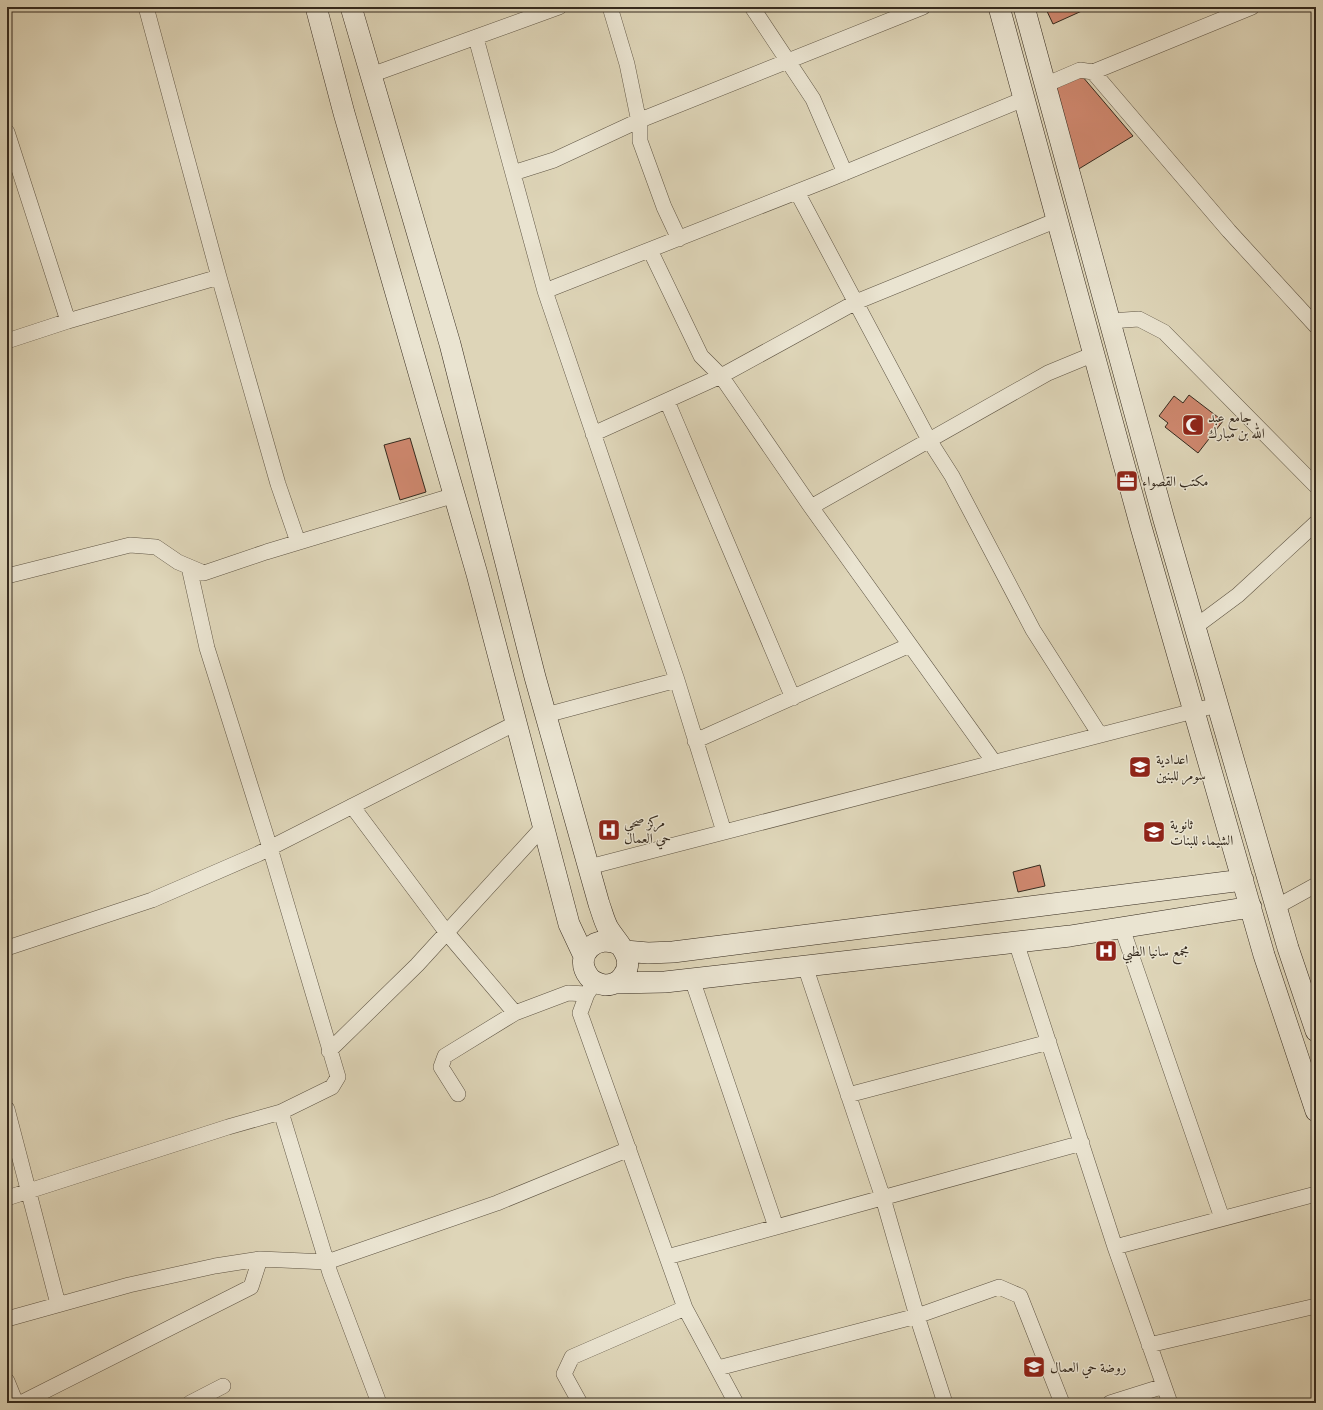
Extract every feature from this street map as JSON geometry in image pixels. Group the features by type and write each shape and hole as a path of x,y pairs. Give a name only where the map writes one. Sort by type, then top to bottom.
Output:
{"street":[{"path":"146,7 219,277 278,484 298,542"},
{"path":"316,7 344,113 455,495 569,924 584,956 585,971 599,986"},
{"path":"351,7 450,344 546,715 589,867 607,926 628,958 626,973 599,986 580,1013 685,1308 736,1403"},
{"path":"371,75 559,7"},
{"path":"610,7 628,64 638,120 640,141 664,207 679,239"},
{"path":"752,7 789,60 813,99 845,173"},
{"path":"513,173 554,160 638,120 789,60 898,12 923,7"},
{"path":"999,7 1096,363 1264,955 1316,1110"},
{"path":"1024,7 1217,705 1276,907 1316,1032"},
{"path":"1045,85 1080,70 1093,72 1252,7"},
{"path":"476,38 545,291 677,680 724,832"},
{"path":"1093,72 1229,231 1316,326"},
{"path":"545,291 845,173 1024,99"},
{"path":"7,132 68,320"},
{"path":"797,192 929,440 952,476 1033,630 1100,735"},
{"path":"593,434 721,376 856,302 1057,220"},
{"path":"650,250 702,356 721,376 811,506 994,762"},
{"path":"7,341 68,320 219,277"},
{"path":"1110,321 1140,319 1164,332 1316,486"},
{"path":"811,506 1048,373 1096,363 1123,368"},
{"path":"667,401 793,698"},
{"path":"7,576 130,545 156,547 178,562 204,573 298,542 455,495"},
{"path":"1195,627 1238,595 1316,523"},
{"path":"7,1198 228,1127 281,1112 332,1087 338,1077 329,1052 270,848 207,648 189,566"},
{"path":"695,740 910,645"},
{"path":"546,715 677,680"},
{"path":"589,867 1217,705"},
{"path":"7,948 152,900 270,848 516,723"},
{"path":"352,806 447,933 515,1013"},
{"path":"329,1052 417,965 543,826"},
{"path":"584,956 593,944 600,941 613,942 622,948 648,954 673,952 1243,880"},
{"path":"1276,907 1316,885"},
{"path":"458,1094 441,1067 445,1056 515,1013 568,993 599,986 665,982 1016,942 1122,928 1251,907"},
{"path":"1122,928 1222,1218"},
{"path":"1016,942 1115,1247 1170,1403"},
{"path":"805,966 883,1198 917,1316 945,1403"},
{"path":"692,979 776,1227"},
{"path":"848,1095 1049,1042"},
{"path":"7,1109 58,1304"},
{"path":"281,1112 327,1262 379,1403"},
{"path":"667,1257 1082,1143"},
{"path":"7,1318 58,1304 215,1266 260,1259 327,1262 497,1203 629,1149"},
{"path":"1115,1247 1316,1194"},
{"path":"21,1403 250,1287 260,1259"},
{"path":"718,1368 917,1316 999,1287 1020,1296 1062,1403"},
{"path":"1149,1345 1316,1306"},
{"path":"580,1403 564,1374 572,1357 685,1308"},
{"path":"7,1381 16,1403"},
{"path":"190,1403 223,1386"},
{"path":"1110,1403 1164,1386"}],"building":[{"path":"1045,7 1083,7 1084,10 1053,24"},
{"path":"1082,76 1133,136 1077,170 1054,88"},
{"name":"جامع عبد الله بن مبارك","path":"1189,395 1223,421 1198,453 1165,427 1168,423 1159,416 1174,396 1183,403"},
{"path":"410,438 426,492 400,500 384,445"},
{"path":"1040,865 1045,886 1018,892 1013,872"}],"place":[{"name":"جامع عبد الله بن مبارك","path":"1193,425"},
{"name":"مكتب القصواء","path":"1127,481"},
{"name":"اعدادية سومر للبنين","path":"1140,767"},
{"name":"مركز صحي حي العمال","path":"609,830"},
{"name":"ثانوية الشيماء للبنات","path":"1154,832"},
{"name":"مجمع سانيا الطبي","path":"1106,951"},
{"name":"روضة حي العمال","path":"1034,1367"}]}
